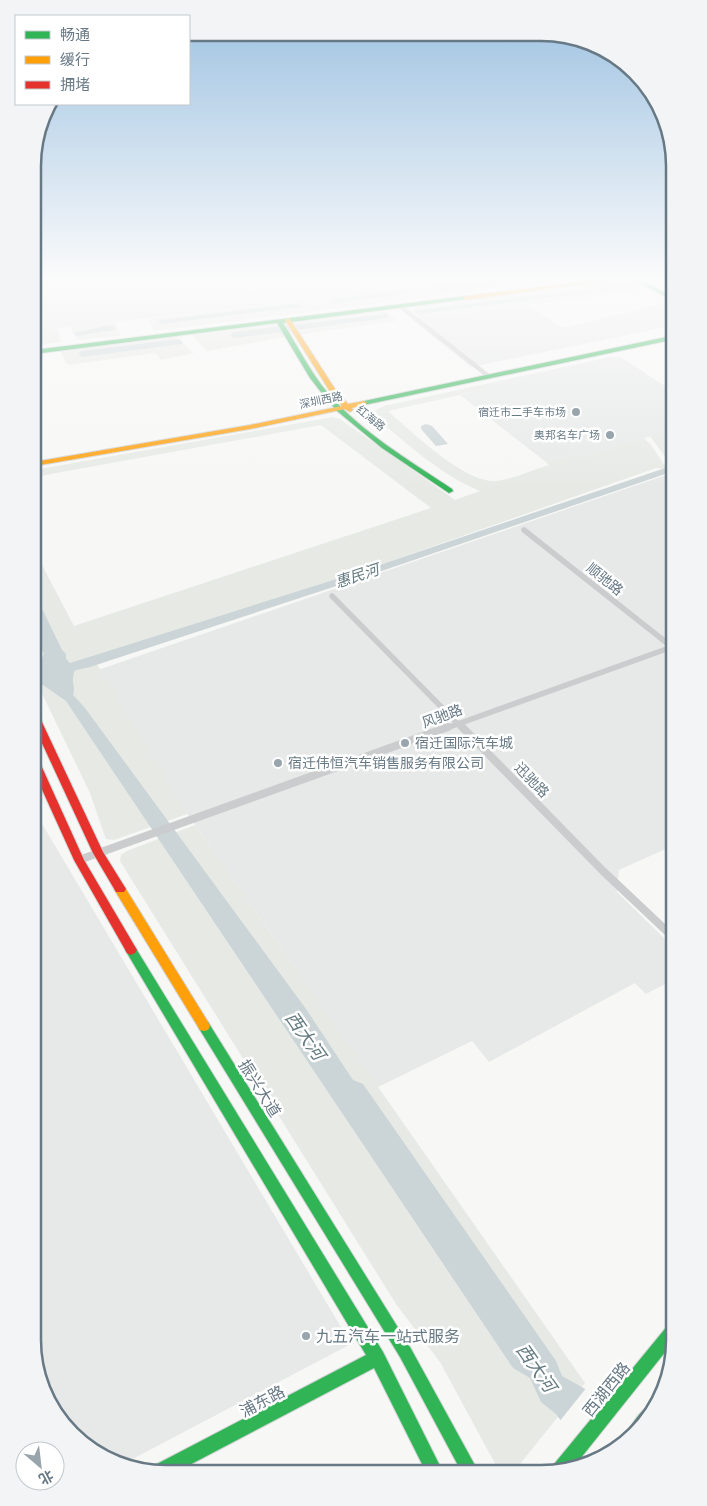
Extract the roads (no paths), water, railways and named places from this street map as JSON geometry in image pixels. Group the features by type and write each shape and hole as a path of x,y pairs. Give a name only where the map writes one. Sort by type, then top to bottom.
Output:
{"main road":[{"name":"红海路","path":"301,350 325,392 403,459 453,490"},
{"name":"深圳西路","path":"342,407 607,350"},
{"name":"深圳西路","path":"42,462 342,407 609,350"},
{"name":"振兴大道","path":"42,732 98,853 405,1352 467,1465"},
{"path":"41,777 79,860 165,1010 377,1358 431,1465"},
{"name":"西湖西路","path":"567,1462 665,1340"},
{"name":"浦东路","path":"172,1465 377,1358"}],"street":[{"path":"456,350 487,375"},
{"name":"顺驰路","path":"524,530 666,642"},
{"name":"迅驰路","path":"332,596 603,871 665,930"},
{"name":"风驰路","path":"79,860 666,649"}],"water":[{"path":"426,424 432,426 448,444 436,446 421,429 421,426"},
{"name":"西大河","path":"42,608 62,650 66,654 66,659 70,663 86,664 75,670 73,695 85,708 306,1009 353,1080 363,1084 556,1361 562,1376 587,1390 590,1455 587,1456 556,1414 541,1402 530,1378 513,1368 66,701 42,685 42,659 44,654 42,649"}],"waterway":[{"path":"82,354 112,350"},
{"name":"惠民河","path":"68,668 86,664 366,573 666,471"}],"place":[{"name":"宿迁市二手车市场","path":"576,412"},
{"name":"奥邦名车广场","path":"610,435"},
{"name":"宿迁国际汽车城","path":"405,743"},
{"name":"宿迁伟恒汽车销售服务有限公司","path":"278,763"},
{"name":"九五汽车一站式服务","path":"306,1336"}]}
